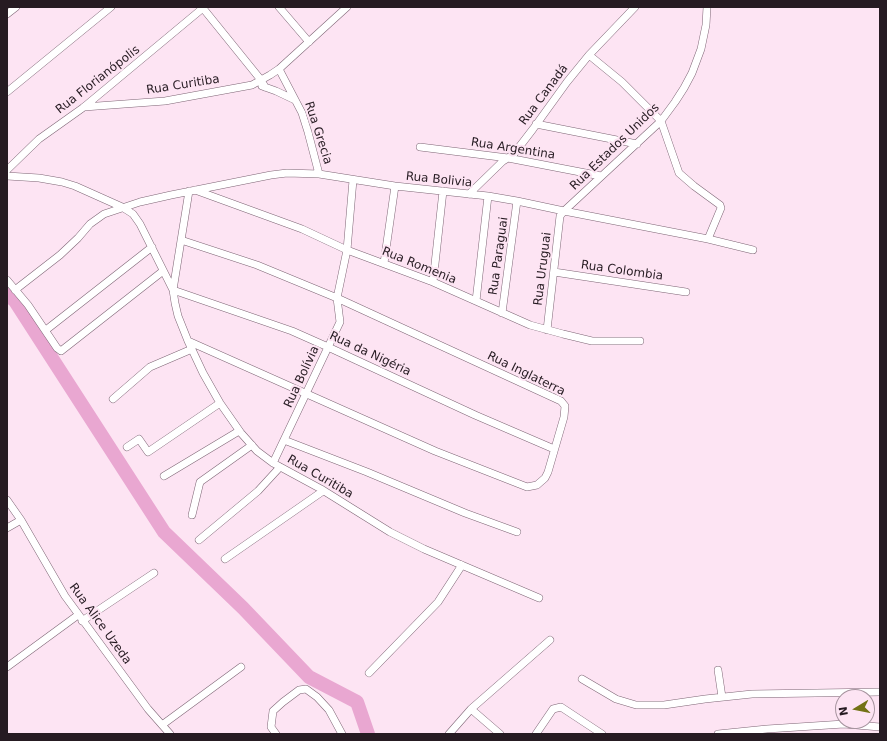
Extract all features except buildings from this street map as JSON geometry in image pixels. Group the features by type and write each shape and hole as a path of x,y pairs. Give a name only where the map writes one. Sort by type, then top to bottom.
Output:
{"street":[{"path":"7,14 16,7"},
{"path":"7,92 111,7"},
{"path":"279,7 308,42"},
{"path":"203,8 263,83 347,7"},
{"name":"Rua Estados Unidos","path":"564,211 661,121 684,88 692,73 704,36 707,7"},
{"name":"Rua Florianópolis","path":"7,170 39,140 84,107 203,8"},
{"name":"Rua Canadá","path":"470,194 513,154 566,82 632,8"},
{"path":"589,56 622,82 661,121 679,173 720,205 721,208 708,239"},
{"name":"Rua Grecia","path":"280,69 305,122 319,174"},
{"name":"Rua Grecia","path":"252,85 263,83 295,100"},
{"name":"Rua Curitiba","path":"84,107 165,100 252,85"},
{"path":"536,124 637,144"},
{"name":"Rua Argentina","path":"420,146 508,158 601,176"},
{"name":"Rua Bolivia","path":"15,290 60,255 95,220 104,214 122,207 192,191 287,173 319,174 395,186 488,196 708,239 753,250"},
{"path":"7,176 39,178 62,182 75,186 122,207 137,219 173,290"},
{"name":"Rua Bolívia","path":"273,464 340,322 337,298 347,250 353,180"},
{"path":"384,263 395,186"},
{"path":"173,290 181,240 192,191"},
{"name":"Rua Romenia","path":"192,191 307,231 347,250 433,282 521,322 592,341 640,341"},
{"path":"433,282 443,191"},
{"path":"476,301 488,196"},
{"name":"Rua Paraguai","path":"502,313 517,201"},
{"name":"Rua Uruguai","path":"547,330 560,220 564,211"},
{"name":"Rua Inglaterra","path":"181,240 257,265 337,298 561,401 565,406 564,417 545,478 537,485 527,487 435,451 188,341"},
{"path":"46,330 152,247"},
{"path":"7,280 28,305 58,350 63,350 163,271"},
{"name":"Rua Colombia","path":"554,272 686,292"},
{"name":"Rua Curitiba","path":"173,290 178,316 188,341 220,403 252,445 273,464 323,491 390,532 424,549 539,598"},
{"name":"Rua da Nigéria","path":"173,290 292,331 475,415 554,449"},
{"path":"113,399 150,367 192,349"},
{"path":"127,447 139,439 148,452 220,403"},
{"path":"164,476 240,431"},
{"path":"284,440 465,513 517,532"},
{"path":"192,514 200,482 252,445"},
{"path":"199,540 258,491 280,467"},
{"path":"225,559 323,491"},
{"name":"Rua Alice Uzeda","path":"7,500 21,520 54,578 82,621 148,709 170,734"},
{"path":"7,528 21,520"},
{"path":"369,673 434,606 462,565"},
{"path":"82,621 154,573"},
{"path":"7,667 78,615"},
{"path":"449,734 471,709 550,640"},
{"path":"162,725 241,667"},
{"path":"718,670 722,697"},
{"path":"582,679 616,699 636,705 664,705 752,694 880,692"},
{"path":"276,734 271,727 273,712 299,690 306,689 317,697 329,710 342,734"},
{"path":"536,734 553,710 561,707 602,734"},
{"path":"471,709 500,734"},
{"path":"718,734 844,724 880,727"}],"waterway":[{"path":"7,294 15,301 164,532 243,608 309,677 357,702 368,734"}]}
